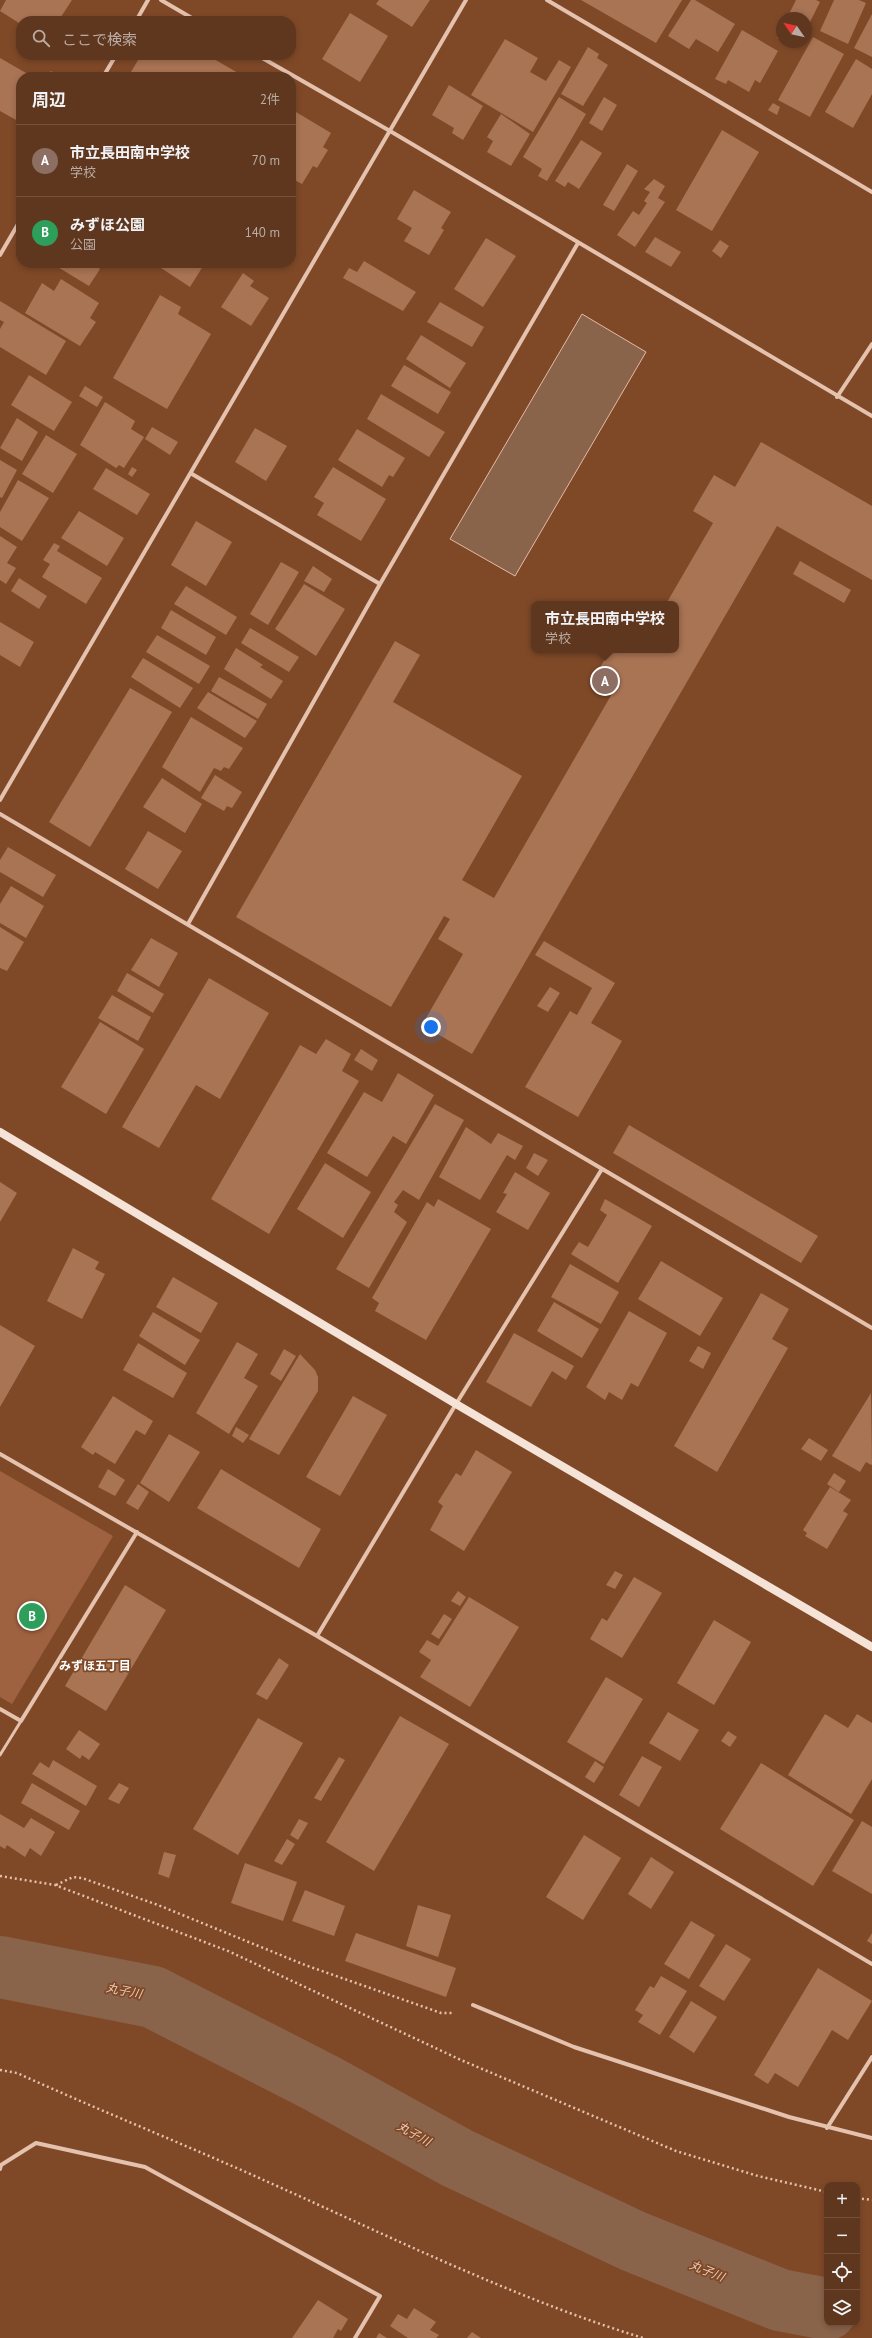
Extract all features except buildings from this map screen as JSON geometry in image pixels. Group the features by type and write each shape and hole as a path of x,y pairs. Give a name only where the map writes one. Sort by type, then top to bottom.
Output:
{"street":[{"path":"139,16 148,0"},
{"path":"161,0 188,16"},
{"path":"0,800 192,474 466,0"},
{"path":"547,0 872,192"},
{"path":"106,72 113,60"},
{"path":"266,60 287,72"},
{"path":"296,77 390,131 837,397 872,416"},
{"path":"0,256 16,228"},
{"path":"188,924 380,584 578,243"},
{"path":"837,397 872,344"},
{"path":"192,474 380,584"},
{"path":"0,814 872,1328"},
{"path":"0,1132 456,1404 872,1647"},
{"path":"317,1636 456,1404 602,1169"},
{"path":"0,1454 317,1636 872,1964"},
{"path":"0,1709 21,1721 137,1532"},
{"path":"473,2005 574,2048 827,2128 872,2138"},
{"path":"827,2128 872,2057"},
{"path":"0,2169 1,2165 36,2144 145,2167 380,2296 355,2338"}],"lane":[{"path":"0,1755 21,1721"}],"path":[{"path":"0,1876 55,1885 228,1951 461,2060 676,2151 758,2176 824,2191"},
{"path":"55,1885 73,1877 82,1878 158,1905 305,1965 441,2013 460,2012 473,2005"},
{"path":"0,2070 17,2073 163,2134 366,2227 534,2299 643,2338"},
{"path":"860,2198 872,2200"}],"shaded area":[{"path":"582,314 646,352 515,576 450,539"},
{"path":"0,1471 113,1536 12,1704 0,1697"}],"waterway":[{"name":"丸子川","path":"0,1967 153,1997 321,2083 457,2158 633,2241 780,2300 824,2308"}],"place":[{"name":"市立長田南中学校","path":"605,681"},
{"name":"みずほ公園","path":"32,1616"}],"district":[{"name":"みずほ五丁目","path":"95,1666"}]}
